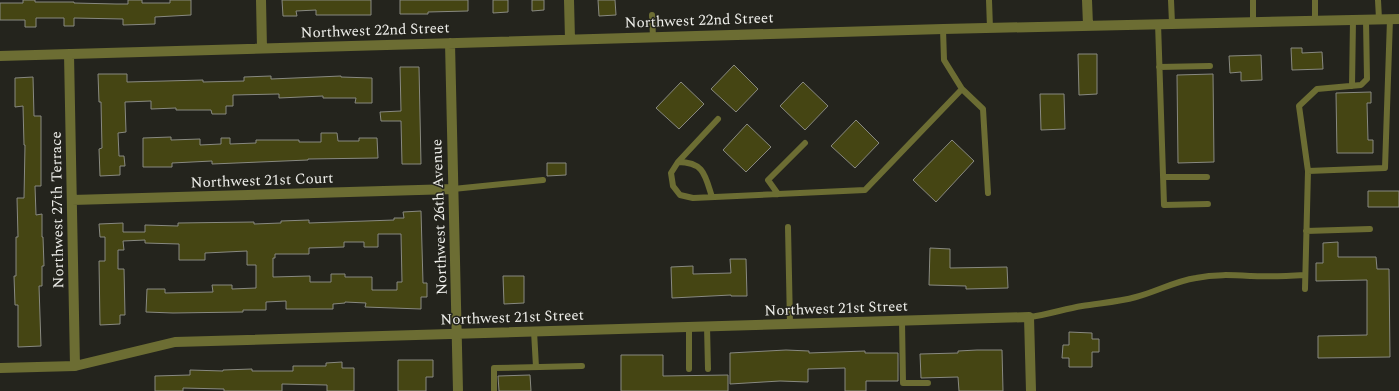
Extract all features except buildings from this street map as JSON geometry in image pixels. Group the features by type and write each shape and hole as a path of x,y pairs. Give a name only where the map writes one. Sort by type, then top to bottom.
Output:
{"street":[{"path":"261,0 262,48"},
{"path":"569,0 570,39"},
{"path":"1087,0 1088,25"},
{"name":"Northwest 22nd Street","path":"0,56 1158,23 1394,19"},
{"name":"Northwest 26th Avenue","path":"450,43 458,391"},
{"name":"Northwest 27th Terrace","path":"69,54 75,366"},
{"name":"Northwest 21st Court","path":"72,200 453,189"},
{"path":"1029,317 1031,391"},
{"name":"Northwest 21st Street","path":"0,368 75,366 175,342 1029,317"}],"lane":[{"path":"989,0 990,28"},
{"path":"1171,0 1172,23"},
{"path":"1253,0 1253,22"},
{"path":"1315,0 1316,20"},
{"path":"1378,0 1379,20"},
{"path":"652,15 653,37"},
{"path":"1308,171 1385,168 1394,19"},
{"path":"1352,86 1353,20"},
{"path":"1305,289 1308,171 1299,106 1317,89 1361,85 1367,80 1366,20"},
{"path":"1158,23 1164,205 1208,204"},
{"path":"943,29 944,60 962,90 983,109 988,193"},
{"path":"1159,67 1210,66"},
{"path":"718,119 678,162 671,173 673,186 680,195 692,198 865,190 962,90"},
{"path":"778,194 768,180 805,143"},
{"path":"678,162 690,162 700,167 707,180 712,196"},
{"path":"1163,176 1207,177"},
{"path":"453,189 543,180"},
{"path":"788,227 790,324"},
{"path":"1306,231 1370,229"},
{"path":"1029,317 1048,314 1064,309 1120,302 1153,292 1181,281 1217,274 1272,276 1305,275"},
{"path":"902,321 903,383 928,383"},
{"path":"707,326 708,369"},
{"path":"689,327 689,369"},
{"path":"534,331 536,367"},
{"path":"494,391 494,368 582,366"}]}
